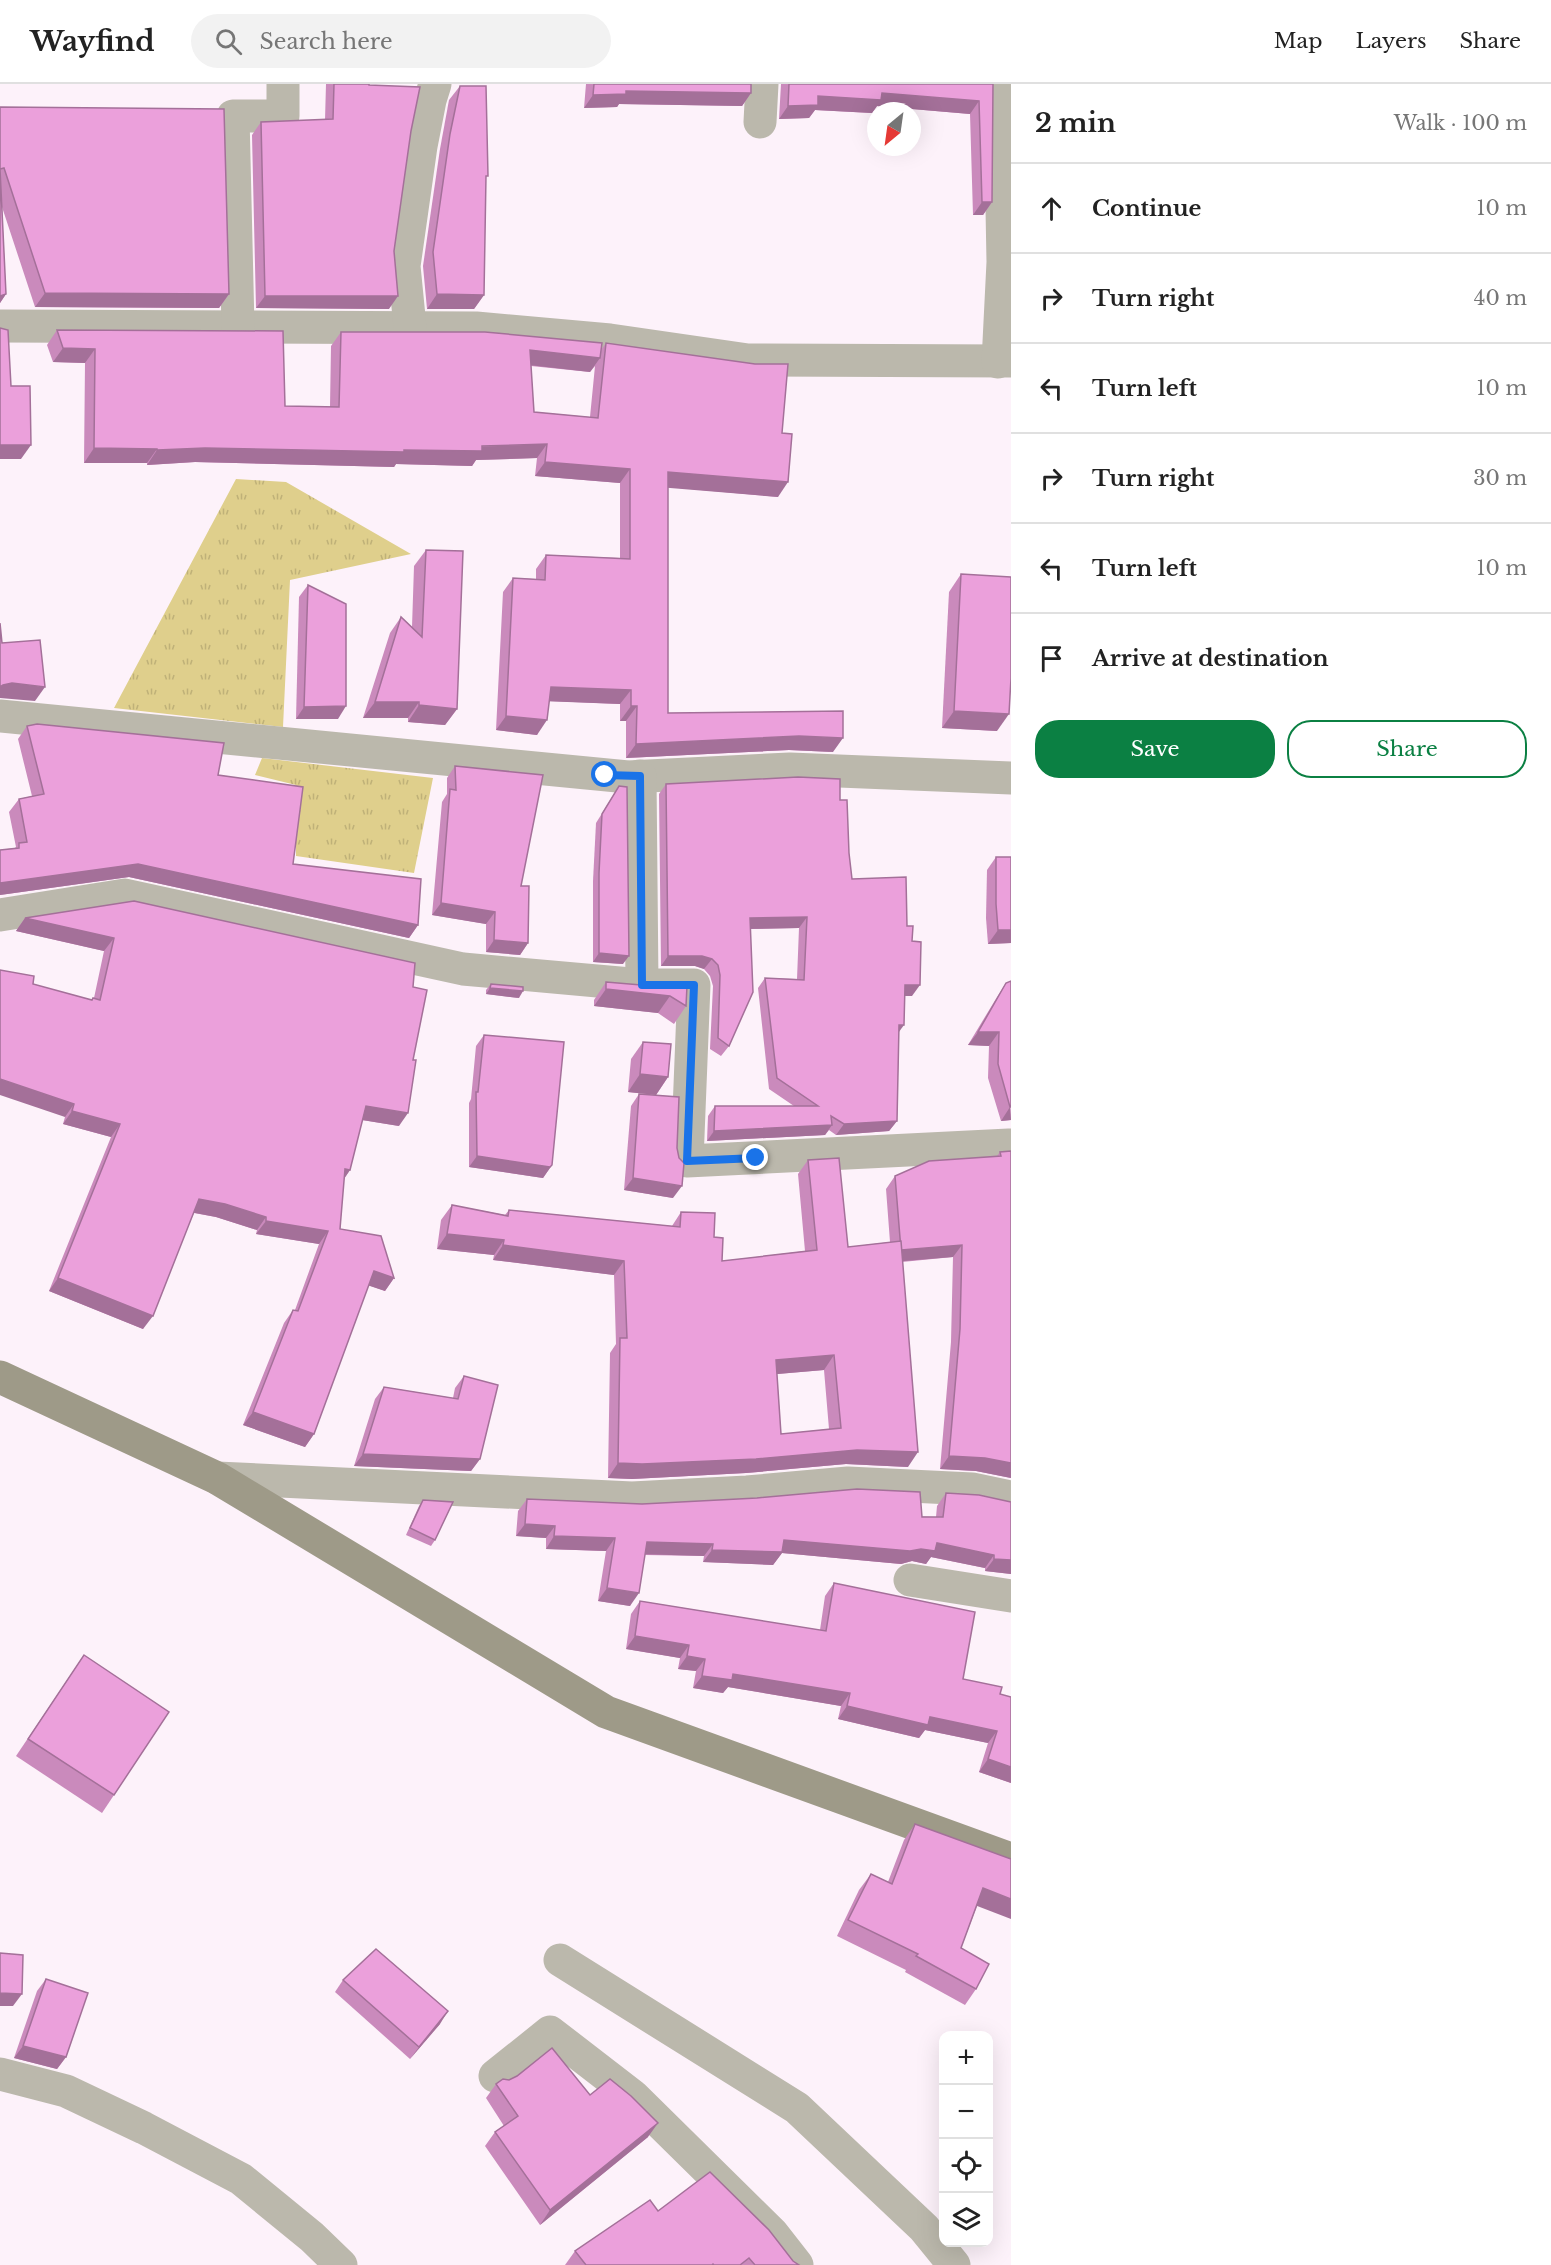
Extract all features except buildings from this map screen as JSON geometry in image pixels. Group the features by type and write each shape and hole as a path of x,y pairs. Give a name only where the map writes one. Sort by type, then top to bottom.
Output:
{"main road":[{"path":"0,1377 217,1478 606,1712 1011,1859"}],"street":[{"path":"238,327 233,116 283,116 283,84"},
{"path":"410,327 404,266 422,146 435,84"},
{"path":"760,122 762,84"},
{"path":"0,326 476,328 610,340 748,360 1005,362 1001,155 1003,84"},
{"path":"0,716 628,777 790,769 1011,778"},
{"path":"640,776 642,985"},
{"path":"0,915 125,896 463,969 642,985 694,985 687,1161 1009,1145"},
{"path":"217,1478 632,1498 747,1492 848,1483 972,1489 1011,1497"},
{"path":"910,1580 1011,1596"},
{"path":"560,1960 797,2108 924,2228 954,2265"},
{"path":"495,2076 550,2032 633,2096 772,2233 797,2265"},
{"path":"0,2074 66,2091 144,2128 241,2180 312,2236 341,2265"}],"green space":[{"path":"236,479 286,482 411,554 290,580 283,727 114,708"},
{"path":"262,758 433,778 414,873 296,856 296,785 255,775"}],"route":[{"path":"605,775 640,776 642,985 694,985 687,1161 756,1158"}]}
